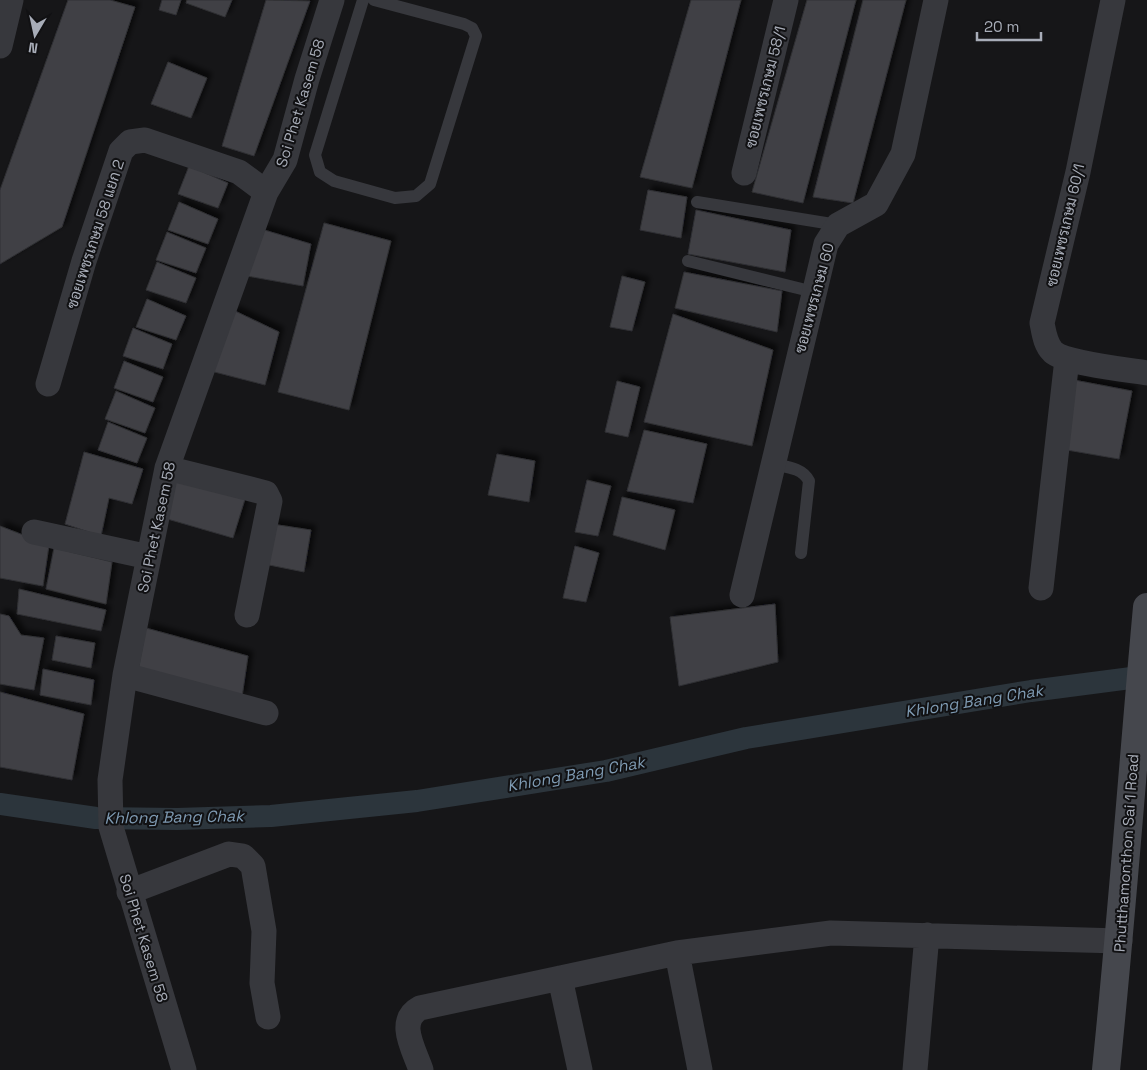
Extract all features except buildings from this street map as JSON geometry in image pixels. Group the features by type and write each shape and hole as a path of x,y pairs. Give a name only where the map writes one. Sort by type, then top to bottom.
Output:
{"main road":[{"name":"Phutthamonthon Sai 1 Road","path":"1106,1070 1120,941 1128,809 1147,606"}],"street":[{"path":"0,46 11,0"},
{"name":"Soi Phet Kasem 58","path":"184,1070 111,827 110,780 125,675 167,468 266,192 286,160 307,79 332,0"},
{"name":"ซอยเพชรเกษม 58/1","path":"744,173 786,0"},
{"name":"ซอยเพชรเกษม 60","path":"742,595 826,244 838,226 876,204 903,154 936,0"},
{"name":"ซอยเพชรเกษม 60/1","path":"1113,0 1078,172 1042,323 1045,339 1053,352 1067,359 1147,373"},
{"name":"ซอยเพชรเกษม 58 แยก 2","path":"48,384 84,261 121,152 130,142 145,140 239,172 266,192"},
{"path":"1041,588 1067,359"},
{"path":"167,468 266,493 270,501 247,615"},
{"path":"34,532 149,557"},
{"path":"125,675 266,713"},
{"path":"129,892 230,854 243,856 253,866 260,899 264,931 262,983 268,1018"},
{"path":"421,1070 407,1023 411,1013 420,1008 677,953 831,933 1120,941"},
{"path":"915,1070 927,935"},
{"path":"677,953 700,1070"},
{"path":"560,978 580,1070"}],"lane":[{"path":"363,0 315,154 320,172 334,181 395,198 416,196 430,184 476,36 472,28 464,24 374,0"},
{"path":"697,202 838,226"},
{"path":"688,261 814,292"},
{"path":"772,464 806,474 809,481 801,553"}],"waterway":[{"name":"Khlong Bang Chak","path":"0,804 96,818 177,819 271,816 417,801 606,771 746,738 1031,691 1147,676"}]}
